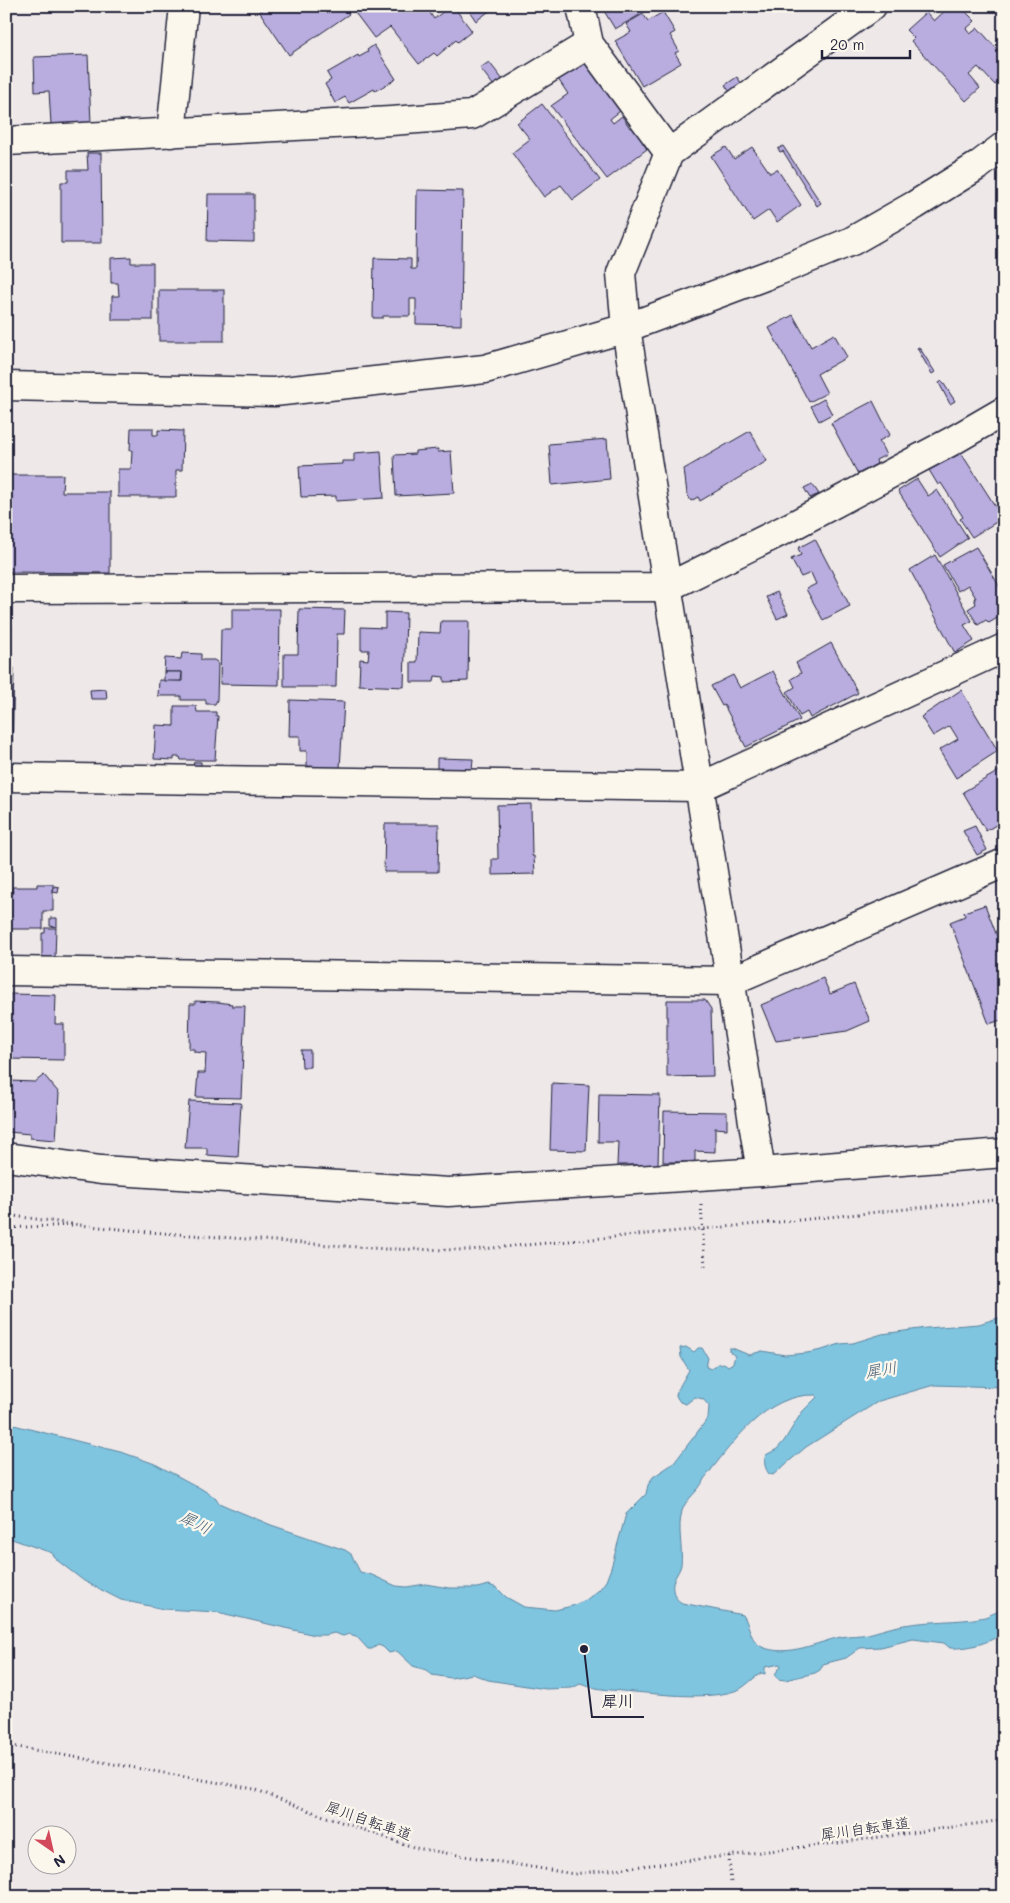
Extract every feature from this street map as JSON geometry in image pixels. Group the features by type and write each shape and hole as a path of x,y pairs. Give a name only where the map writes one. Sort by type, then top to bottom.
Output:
{"street":[{"path":"172,133 184,6"},
{"path":"581,6 589,44 669,153"},
{"path":"762,1172 626,328 621,273 669,153 872,6"},
{"path":"6,141 472,115 589,44"},
{"path":"6,386 274,392 484,369 626,328 852,241 979,165 1004,146"},
{"path":"6,589 668,587 794,525 954,440 1004,411"},
{"path":"6,777 700,787 1004,648"},
{"path":"6,971 731,981 1004,863"},
{"path":"6,1157 100,1170 448,1192 762,1172 1004,1153"}],"path":[{"path":"6,1214 80,1225 149,1232 386,1249 470,1250 1004,1199"},
{"path":"6,1228 80,1225"},
{"path":"703,1229 705,1267"},
{"name":"犀川自転車道","path":"6,1745 254,1789 318,1814 416,1848 574,1874 837,1844 1004,1820"},
{"path":"729,1856 731,1884"}],"water":[{"path":"1004,1318 1004,1387 934,1385 879,1401 806,1447 773,1475 769,1474 766,1467 766,1455 777,1449 802,1412 817,1397 816,1395 798,1397 781,1402 751,1423 704,1479 682,1511 680,1524 681,1565 673,1586 675,1596 682,1603 743,1615 758,1645 782,1651 904,1625 985,1617 1004,1609 1004,1633 991,1640 971,1646 950,1648 944,1643 913,1639 881,1647 860,1648 846,1658 823,1664 820,1670 815,1673 785,1680 778,1679 775,1674 781,1666 780,1664 765,1667 765,1674 761,1673 740,1689 716,1695 687,1696 606,1690 580,1684 572,1688 546,1689 488,1680 473,1674 451,1678 432,1675 426,1670 413,1666 397,1651 389,1653 378,1645 368,1649 356,1636 349,1634 343,1636 334,1633 315,1635 217,1612 164,1609 121,1600 84,1581 58,1561 52,1553 6,1537 6,1423 124,1453 155,1464 200,1488 216,1498 219,1503 271,1525 345,1550 351,1554 360,1572 372,1575 396,1586 407,1587 425,1584 449,1588 477,1588 489,1585 497,1588 506,1597 524,1607 555,1610 586,1600 599,1590 606,1581 611,1568 626,1514 646,1494 648,1485 653,1477 674,1463 708,1418 709,1406 703,1399 695,1397 686,1404 680,1402 676,1396 689,1370 681,1357 680,1348 686,1347 694,1352 698,1348 702,1348 708,1358 706,1367 711,1369 719,1363 721,1365 724,1363 728,1366 733,1363 735,1356 729,1351 729,1348 749,1355 762,1351 785,1355 807,1353 840,1344 853,1343 882,1334 979,1324"}],"building":[{"path":"266,6 308,6 309,8 344,6 349,14 289,55 259,11"},
{"path":"350,6 439,6 430,13 434,19 450,6 453,6 472,31 458,42 456,40 437,56 434,53 419,64 390,27 374,38"},
{"path":"466,6 496,6 476,21"},
{"path":"601,6 648,6 650,9 615,29"},
{"path":"950,6 960,6 975,21 966,29 970,34 978,28 1004,57 1004,77 995,85 978,67 969,75 980,88 966,101 911,41 914,38 906,30 926,12 934,21"},
{"path":"663,12 675,32 670,35 679,51 675,53 681,63 642,86 615,41 631,32 626,24 643,14 648,21"},
{"path":"374,45 396,79 349,103 345,97 335,103 325,84 331,80 327,73 358,55 359,57 368,52 367,50"},
{"path":"88,55 91,123 51,124 49,91 35,92 34,57"},
{"path":"587,58 625,107 610,119 613,123 622,116 630,128 638,123 650,139 643,143 647,149 607,179 551,106 568,94 558,79"},
{"path":"489,62 503,80 494,86 480,68"},
{"path":"737,77 744,87 732,95 725,85"},
{"path":"542,104 600,180 573,200 561,185 544,197 512,153 530,139 517,123"},
{"path":"783,146 821,203 817,206 783,151 780,152 778,149"},
{"path":"726,147 734,159 752,147 770,173 777,169 801,205 777,222 769,210 753,221 711,156"},
{"path":"87,153 101,153 102,243 61,243 61,182 68,182 68,170 88,170"},
{"path":"417,190 463,191 461,325 416,324 416,299 410,299 410,316 373,318 374,258 411,259 411,269 416,269"},
{"path":"208,194 254,194 254,242 207,241"},
{"path":"131,257 131,263 153,263 153,320 112,320 112,296 119,296 118,283 111,283 111,258"},
{"path":"159,290 224,290 224,341 159,341"},
{"path":"793,315 811,347 834,334 847,357 817,374 827,393 809,402 769,328"},
{"path":"919,347 935,372 932,374 917,348"},
{"path":"942,381 955,401 950,404 939,383"},
{"path":"824,399 832,414 819,421 811,406"},
{"path":"873,401 890,435 879,441 886,455 876,460 877,464 858,474 831,423"},
{"path":"131,428 153,428 153,435 158,435 158,430 183,431 182,470 176,470 176,497 118,497 118,469 131,469"},
{"path":"750,431 767,461 700,501 698,497 691,501 687,494 684,469"},
{"path":"607,439 610,479 552,485 549,444"},
{"path":"438,449 438,452 451,451 454,493 396,496 394,455 415,454 415,451"},
{"path":"381,451 384,498 336,501 336,496 301,497 299,466 342,464 342,461 354,461 354,453"},
{"path":"961,453 1003,518 972,537 960,519 963,517 941,483 938,485 929,470"},
{"path":"6,475 63,475 62,492 110,492 110,573 6,572"},
{"path":"917,479 928,496 937,490 968,538 940,557 898,491"},
{"path":"812,484 819,494 810,498 804,488"},
{"path":"815,539 850,606 823,620 806,589 816,584 811,573 801,577 791,559 801,555 798,548"},
{"path":"976,547 1004,594 1004,614 989,623 986,620 978,625 968,609 976,604 974,598 976,598 968,585 958,591 943,565"},
{"path":"935,555 972,621 964,625 974,641 955,653 910,570"},
{"path":"777,592 788,614 777,619 766,597"},
{"path":"232,609 280,609 279,685 220,684 221,629 232,629"},
{"path":"299,609 345,610 344,634 337,634 336,687 284,687 284,654 298,654"},
{"path":"385,612 406,613 404,687 359,685 360,659 368,660 369,650 361,650 361,627 385,628"},
{"path":"441,621 469,621 468,681 444,682 444,677 435,676 434,682 411,682 411,662 417,662 418,632 440,633"},
{"path":"6,625 12,625 12,667 14,668 12,757 6,757"},
{"path":"831,643 858,693 810,718 807,712 800,716 787,692 795,687 791,679 801,673 796,663"},
{"path":"182,653 201,654 201,660 214,660 217,662 217,700 215,704 206,704 206,700 181,700 181,696 158,696 159,680 182,681 182,672 164,672 165,658 181,659"},
{"path":"773,671 800,720 746,747 724,705 722,706 711,686 733,675 740,688"},
{"path":"164,672 182,672 181,681 164,681"},
{"path":"106,689 107,699 91,699 90,690"},
{"path":"961,690 998,751 956,778 939,750 958,739 950,726 933,736 921,717"},
{"path":"290,700 344,702 340,768 307,766 307,751 300,751 300,736 289,736"},
{"path":"174,706 196,706 197,712 216,712 216,716 218,716 215,760 181,760 180,757 174,757 174,760 154,759 156,725 174,726"},
{"path":"437,758 473,759 472,770 437,770"},
{"path":"194,762 201,762 201,766 193,766"},
{"path":"1004,768 1004,820 986,831 963,792"},
{"path":"531,804 532,856 534,856 535,874 492,875 492,859 498,859 497,805"},
{"path":"385,824 439,824 438,872 384,872"},
{"path":"975,826 987,850 977,855 963,831"},
{"path":"37,884 53,884 53,911 43,911 43,929 6,929 6,894 13,894 12,887 37,887"},
{"path":"54,886 59,887 58,893 53,892"},
{"path":"985,905 1004,954 1004,1019 989,1024 950,922 965,916 964,912"},
{"path":"50,918 57,918 57,927 50,926"},
{"path":"45,928 56,928 55,958 42,958 42,933 45,933"},
{"path":"823,978 830,994 854,984 870,1021 847,1031 776,1041 761,1005"},
{"path":"10,994 56,995 55,1024 64,1024 64,1060 8,1059"},
{"path":"667,1000 705,1000 711,1009 713,1076 667,1077"},
{"path":"195,1001 245,1006 241,1098 196,1097 198,1073 205,1073 206,1053 194,1052 194,1049 189,1049 190,1004 195,1004"},
{"path":"301,1050 310,1050 310,1067 302,1067"},
{"path":"44,1075 59,1093 56,1140 30,1138 30,1134 8,1132 10,1081 35,1082"},
{"path":"552,1083 589,1085 586,1151 550,1150"},
{"path":"599,1094 660,1095 658,1165 617,1165 618,1142 598,1142"},
{"path":"189,1101 241,1103 238,1157 207,1155 207,1148 185,1148"},
{"path":"664,1111 727,1112 727,1129 715,1128 715,1152 695,1151 695,1162 663,1162"}],"place":[{"name":"犀川","path":"584,1649"}]}
